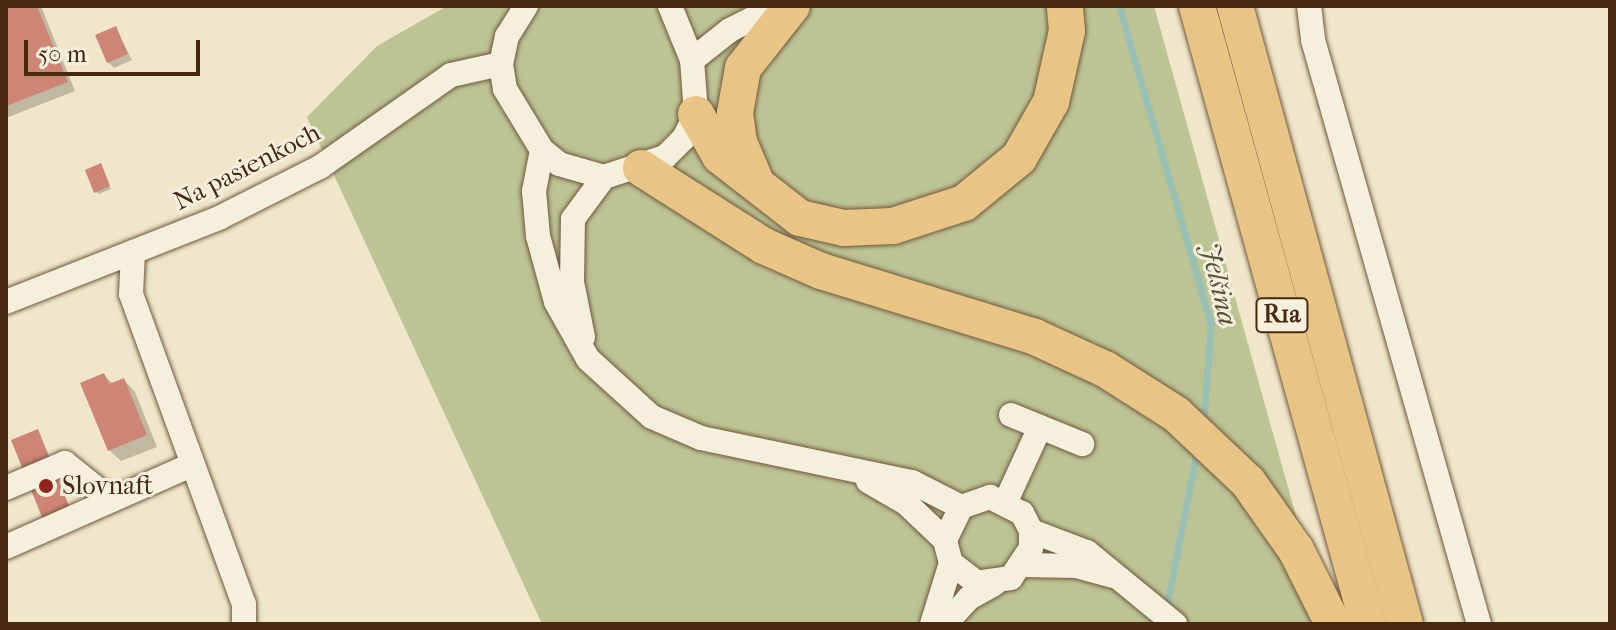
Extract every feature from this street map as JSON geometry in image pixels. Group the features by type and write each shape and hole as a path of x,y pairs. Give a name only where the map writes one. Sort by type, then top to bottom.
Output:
{"highway":[{"path":"760,191 739,142 735,113 743,68 792,6"},
{"path":"696,114 720,156 760,191 800,218 844,228 893,226 964,203 1019,158 1051,102 1067,31 1065,6"},
{"name":"R1a","path":"1197,6 1368,624"},
{"name":"R1a","path":"1235,6 1405,624"},
{"path":"641,168 764,246 821,271 1035,337 1105,369 1176,414 1248,482 1296,550 1333,624"}],"street":[{"path":"526,6 507,36 501,64 510,100 542,150 559,164 604,177 641,168 665,157 684,138 696,114 692,60 670,6"},
{"path":"692,60 730,30 778,6"},
{"path":"1309,6 1313,40 1479,624"},
{"name":"Na pasienkoch","path":"6,302 219,218 320,167 451,75 501,64"},
{"path":"542,150 534,191 545,272 588,359 652,417 701,438 912,482 961,507 990,497 1006,501 1022,513 1031,531 1024,565"},
{"path":"588,359 572,282 573,219 604,177"},
{"path":"133,252 131,294 244,604 244,624"},
{"path":"1011,415 1082,444"},
{"path":"1006,501 1040,427"},
{"path":"6,488 65,463 110,499"},
{"path":"6,547 191,465"},
{"path":"852,471 906,503 948,551 962,575 994,584"},
{"path":"932,624 961,507"},
{"path":"1031,531 1087,552 1175,624"},
{"path":"945,624 969,598 1024,565 1076,566 1122,578"}],"green space":[{"path":"447,6 1154,6 1326,624 542,624 307,117 377,46"}],"building":[{"path":"6,6 37,6 68,82 6,106"},
{"path":"116,26 128,54 107,63 95,35"},
{"path":"101,163 110,186 94,193 85,170"},
{"path":"104,373 109,384 124,378 147,435 108,451 80,383"},
{"path":"38,429 71,511 44,522 11,440"}],"waterway":[{"name":"Jelšina","path":"1119,6 1211,325 1203,422"},
{"name":"Jelšina","path":"1166,610 1197,449"}],"place":[{"name":"Slovnaft","path":"46,486"}]}
